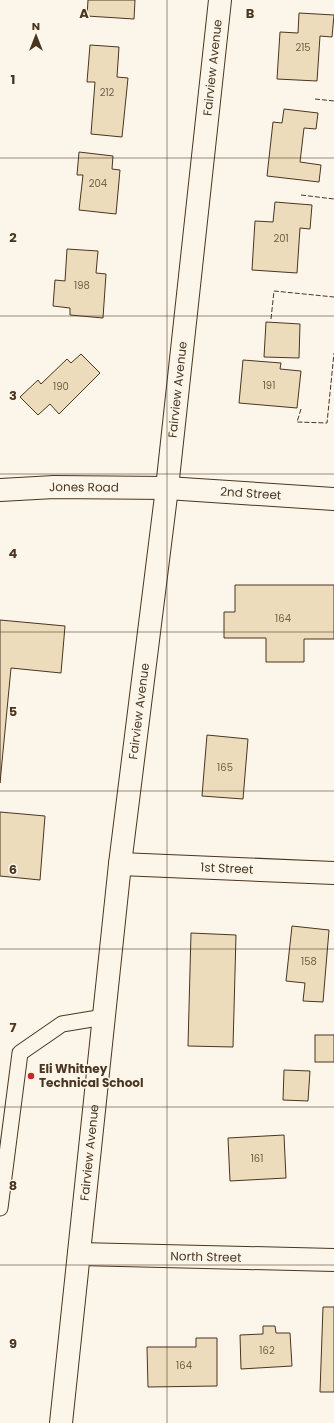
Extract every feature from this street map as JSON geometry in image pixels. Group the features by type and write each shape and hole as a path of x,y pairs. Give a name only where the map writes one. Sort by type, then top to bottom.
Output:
{"street":[{"name":"Fairview Avenue","path":"61,1423 120,864 167,488 220,0"},
{"name":"Jones Road","path":"0,490 54,488 167,488"},
{"name":"2nd Street","path":"167,488 334,499"},
{"name":"1st Street","path":"120,864 334,873"},
{"name":"North Street","path":"79,1254 334,1260"}],"lane":[{"path":"0,1208 20,1053 62,1024 104,1017"}],"building":[{"path":"88,0 135,0 134,19 87,16"},
{"path":"299,13 334,15 332,37 320,36 317,81 277,79 280,32 298,33"},
{"path":"90,45 119,47 117,77 128,78 122,137 91,134 95,82 87,82"},
{"path":"284,109 318,113 316,129 304,128 300,162 321,165 319,182 267,176 273,122 282,123"},
{"path":"79,152 113,156 112,169 120,170 116,214 79,210 83,175 77,175"},
{"path":"275,202 312,205 310,229 300,228 297,273 252,270 255,221 273,222"},
{"path":"67,249 98,251 96,273 106,274 103,318 70,315 70,308 53,306 55,280 65,281"},
{"path":"266,322 300,324 299,358 264,357"},
{"path":"81,354 100,373 59,414 50,404 38,415 20,397 38,380 41,384 67,359 71,363"},
{"path":"243,360 281,363 280,369 301,371 297,408 239,403"},
{"path":"235,585 334,585 334,639 304,639 304,662 266,662 266,638 224,638 224,612 235,612"},
{"path":"0,620 65,626 61,673 11,668 0,783"},
{"path":"207,735 248,739 243,799 202,796"},
{"path":"0,812 45,816 40,880 0,876"},
{"path":"292,926 329,930 323,1002 303,1001 305,983 286,981"},
{"path":"191,933 236,935 233,1047 188,1046"},
{"path":"315,1035 334,1035 334,1062 315,1062"},
{"path":"284,1070 310,1071 308,1101 283,1100"},
{"path":"284,1135 286,1178 230,1181 228,1138"},
{"path":"323,1307 334,1307 334,1392 320,1392"},
{"path":"263,1326 275,1326 276,1333 290,1333 292,1366 241,1369 240,1335 263,1334"},
{"path":"196,1338 217,1338 217,1386 148,1387 147,1347 196,1347"}],"fence":[{"path":"315,99 334,101"},
{"path":"301,195 334,199"},
{"path":"271,319 274,291 334,297"},
{"path":"301,409 297,422 327,423 334,353"}],"place":[{"name":"Eli Whitney Technical School","path":"31,1076"}]}
